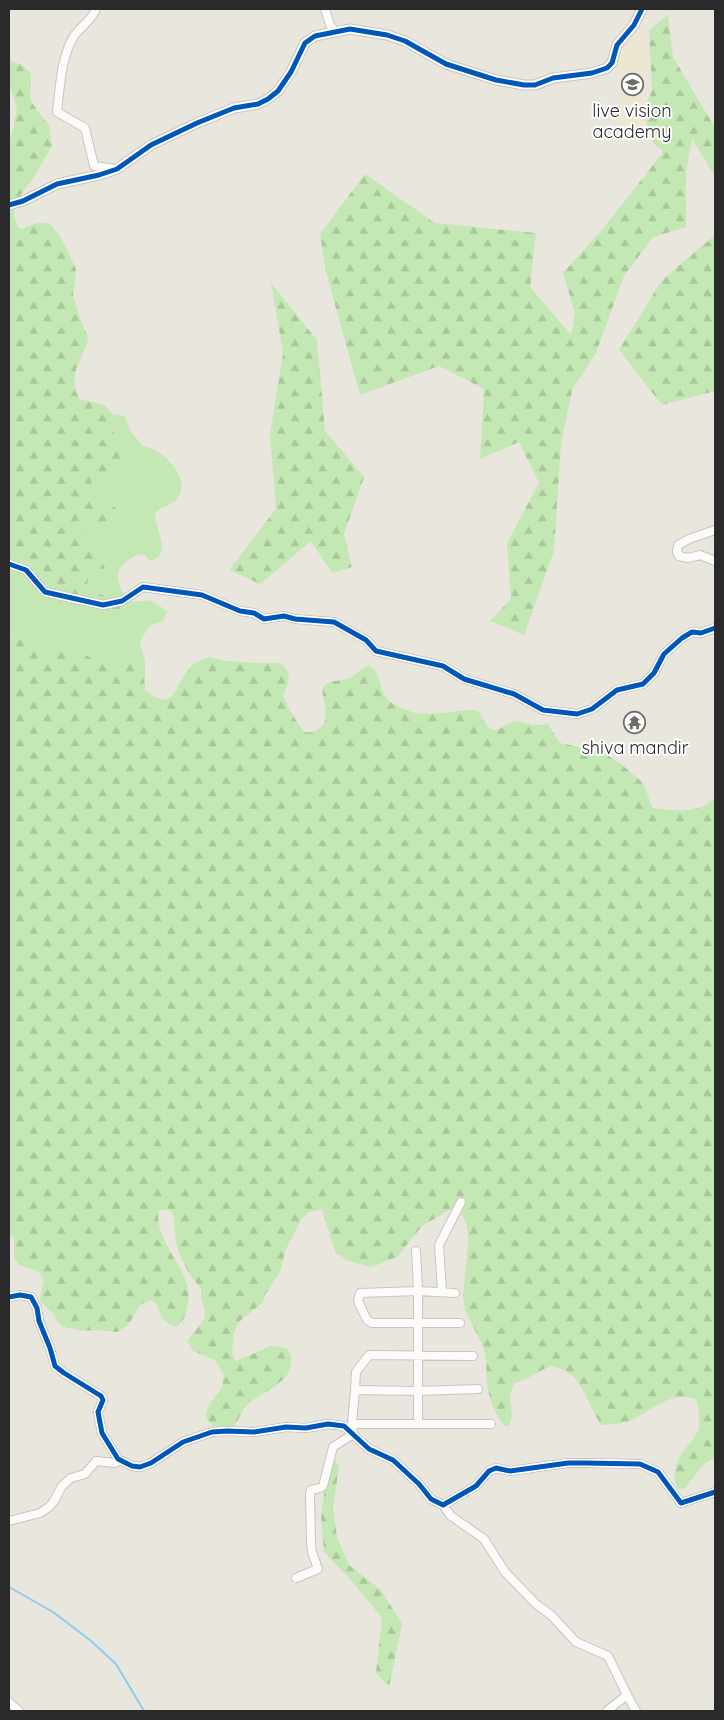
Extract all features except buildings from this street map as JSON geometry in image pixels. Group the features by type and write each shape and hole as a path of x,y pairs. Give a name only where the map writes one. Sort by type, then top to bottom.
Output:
{"street":[{"path":"96,9 94,15 75,35 66,53 57,112 85,128 94,166 117,169"},
{"path":"325,9 330,25 335,31"},
{"path":"9,204 23,201 57,184 117,169 151,145 197,123 234,108 250,106 268,99 278,91 288,77 304,43 315,36 335,31 362,30 387,35 405,41 446,64 496,80 535,85 553,78 592,73 607,68 612,62 617,45 634,25 642,9"},
{"path":"715,530 688,538 678,545 676,552 679,556 688,558 700,556 715,561"},
{"path":"9,564 26,570 45,592 103,605 122,601 143,587 202,596 254,613 264,620 284,616 334,622 366,640 376,651 443,666 464,679 514,694 543,710 577,714 592,709 617,690 644,684 654,673 664,654 682,638 692,632 701,633 715,628"},
{"path":"442,1291 438,1244 461,1202"},
{"path":"416,1251 418,1291 418,1424"},
{"path":"455,1293 442,1291 360,1293 358,1301 367,1320 372,1323 460,1323"},
{"path":"9,1297 20,1295 31,1297 37,1308 39,1321 55,1366 64,1374 101,1396 103,1400 98,1412 102,1433 118,1460 132,1466 140,1467 160,1458 182,1442 212,1432 227,1430 254,1432 286,1427 306,1428 328,1424 344,1426 369,1449 398,1464 419,1484 431,1499 443,1505 452,1516 484,1540 505,1572 536,1604 551,1615 576,1642 608,1656 636,1711"},
{"path":"353,1434 356,1372 369,1356 418,1354 473,1356"},
{"path":"355,1390 418,1391 478,1389"},
{"path":"352,1424 491,1424"},
{"path":"296,1578 318,1569 311,1543 311,1490 323,1486 333,1447 353,1434"},
{"path":"9,1521 40,1513 54,1501 62,1486 70,1478 84,1474 96,1461 111,1464 118,1460"},
{"path":"443,1505 476,1486 489,1471 496,1468 510,1471 568,1463 640,1464 658,1472 681,1503 715,1492"},
{"path":"607,1711 627,1695"},
{"path":"9,1702 19,1711"}],"shaded area":[{"name":"live vision academy","path":"642,30 652,62 639,89 650,125 636,135 614,134 625,81 616,67 626,37"}],"green space":[{"path":"668,15 673,57 715,128 715,176 692,139 686,171 686,227 653,237 624,276 596,353 572,390 561,444 554,551 524,635 490,621 511,599 507,543 539,483 519,442 480,459 484,389 439,366 360,395 326,272 320,234 365,174 435,223 536,233 530,287 571,335 575,313 563,273 601,231 663,150 657,147 650,136 643,110 652,91 649,30"},
{"path":"9,60 22,65 31,73 30,96 32,103 49,126 52,146 35,175 15,203 14,215 18,227 21,229 36,223 48,223 51,225 61,238 76,269 73,296 88,337 87,344 76,369 74,382 76,392 80,399 105,405 114,415 112,430 127,449 122,464 97,475 91,481 96,492 112,504 120,515 111,527 97,523 88,527 85,533 86,537 103,554 106,563 106,567 103,569 96,568 90,574 88,587 99,594 120,602 124,606 127,611 122,620 118,622 94,603 45,590 40,575 30,564 9,562 9,146 17,109 9,86"},
{"path":"715,235 715,391 662,405 619,350 662,280"},
{"path":"271,283 317,340 325,431 364,477 344,534 352,567 332,573 311,541 260,584 229,570 276,509 270,434 283,353"},
{"path":"118,414 125,417 131,432 143,446 159,452 173,465 181,481 181,490 178,498 155,513 161,540 161,553 157,558 150,561 145,555 136,556 124,564 118,573 119,584 127,601 151,601 167,612 163,621 149,626 140,644 145,660 145,685 134,661 128,657 119,660 95,661 77,648 66,646 43,649 35,648 9,632 9,562 35,567 38,570 45,590 94,603 112,619 119,622 127,610 120,601 93,591 86,581 88,575 95,569 107,563 98,548 86,537 85,533 88,526 102,522 116,506 94,492 91,481 94,477 105,471 127,449 112,430 114,415"},
{"path":"9,632 35,648 43,649 66,646 77,648 95,661 119,660 128,657 140,671 145,690 155,697 166,700 173,695 193,664 209,657 228,661 281,663 289,679 283,696 300,727 306,732 312,732 319,728 325,721 326,712 323,686 331,682 347,679 369,666 376,673 384,695 388,700 394,705 410,711 428,714 476,710 493,730 511,722 536,725 547,723 560,743 598,752 622,765 642,783 653,808 694,809 715,798 715,1458 701,1468 684,1489 677,1488 675,1470 682,1454 698,1431 699,1415 696,1399 678,1397 670,1399 632,1420 617,1424 601,1425 576,1380 561,1369 550,1366 514,1383 510,1395 512,1417 509,1426 504,1426 495,1412 489,1395 484,1350 464,1304 463,1293 468,1237 462,1215 453,1208 422,1226 397,1257 371,1267 348,1261 335,1252 322,1209 310,1212 302,1218 286,1249 280,1272 264,1296 263,1302 240,1321 234,1332 232,1353 236,1361 271,1346 283,1347 288,1349 291,1360 290,1369 279,1383 247,1405 232,1428 219,1429 213,1426 206,1418 210,1403 222,1388 224,1375 215,1360 193,1351 187,1341 205,1318 205,1310 201,1299 201,1289 190,1275 180,1256 176,1242 174,1217 170,1210 160,1210 158,1218 160,1228 168,1248 184,1277 188,1294 185,1314 182,1321 176,1327 165,1321 156,1303 151,1300 140,1305 129,1324 117,1332 83,1331 63,1327 58,1323 53,1313 41,1302 40,1298 44,1280 40,1273 20,1265 14,1258 14,1239 9,1234"},
{"path":"333,1456 339,1467 333,1507 337,1537 349,1565 381,1590 402,1624 389,1687 376,1673 382,1618 351,1580 324,1552 321,1517 326,1478"}],"waterway":[{"path":"9,1587 53,1612 90,1640 116,1664 144,1711"}],"cycle path":[{"path":"9,205 23,201 57,184 117,169 151,145 197,123 234,108 258,104 268,99 278,91 291,72 305,43 315,36 350,29 387,35 405,41 446,64 496,80 535,85 553,78 592,73 607,68 612,63 617,45 634,25 642,9"},
{"path":"9,564 26,570 45,592 103,605 122,601 143,587 202,595 240,611 254,613 264,619 284,616 295,619 334,622 366,640 376,651 443,666 464,679 514,694 543,710 577,714 592,709 617,690 643,684 654,673 664,654 682,638 692,632 701,633 715,628"},
{"path":"9,1297 20,1295 31,1297 37,1308 39,1321 55,1366 101,1396 103,1400 98,1412 102,1433 118,1459 132,1466 140,1467 151,1463 183,1442 212,1432 254,1432 286,1427 306,1428 328,1424 344,1426 369,1449 393,1460 419,1484 431,1499 443,1505 476,1486 489,1471 496,1468 510,1471 568,1463 640,1464 658,1472 681,1503 715,1492"}],"place":[{"name":"live vision academy","path":"632,85"},
{"name":"shiva mandir","path":"635,722"}]}
